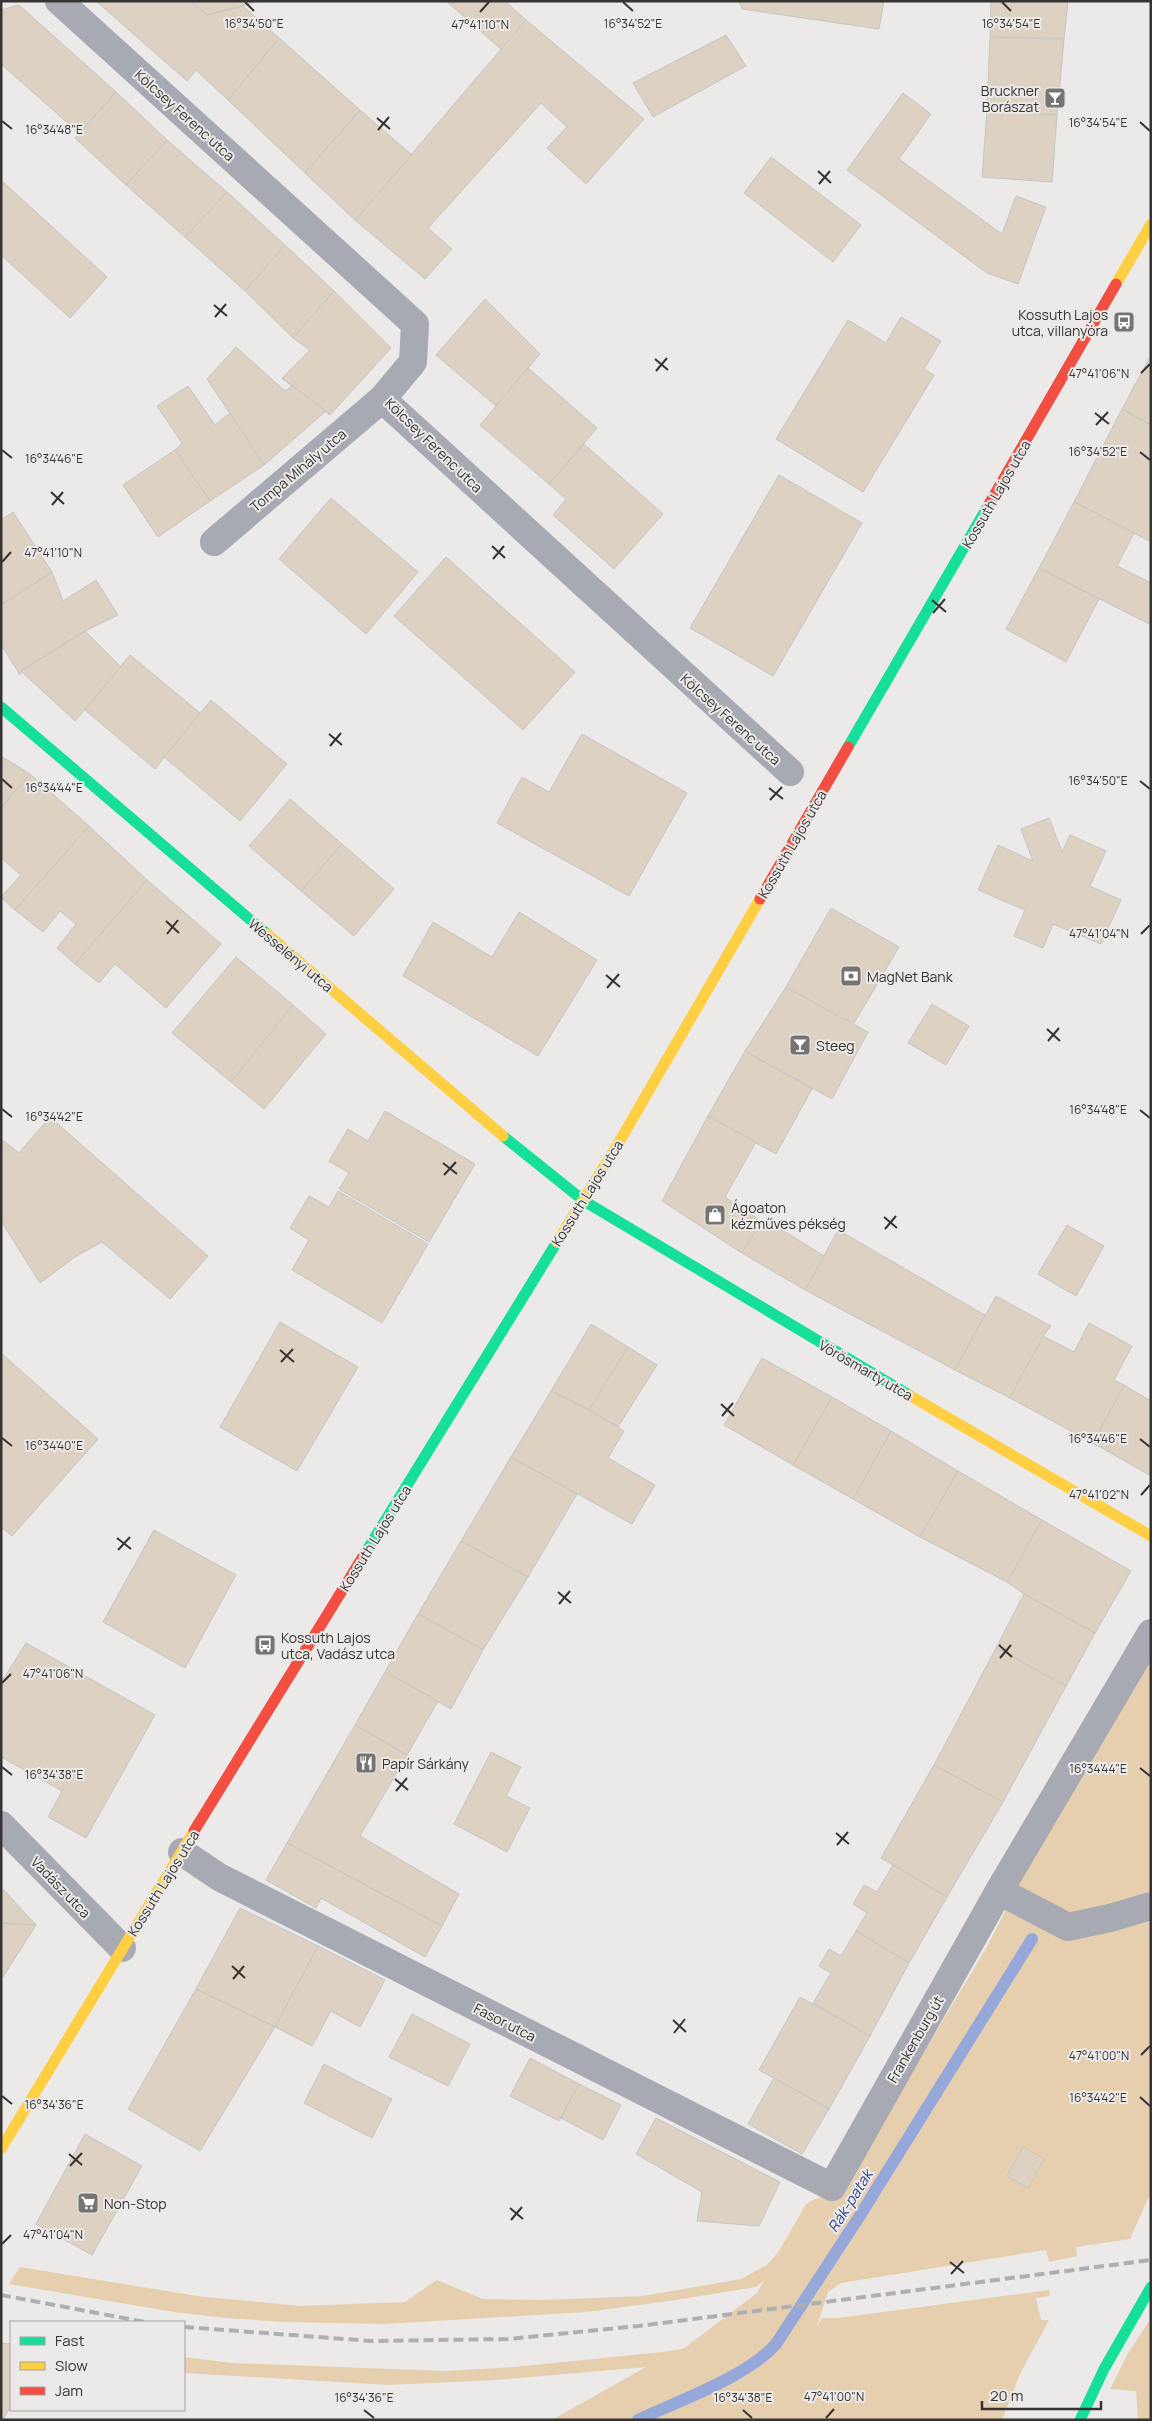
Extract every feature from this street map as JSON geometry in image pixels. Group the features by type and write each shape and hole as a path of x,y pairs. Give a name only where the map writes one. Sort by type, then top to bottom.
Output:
{"street":[{"name":"Kölcsey Ferenc utca","path":"59,1 415,324 413,362 382,399 790,772"},
{"name":"Kossuth Lajos utca","path":"1,2149 122,1948 584,1201 1151,224"},
{"name":"Tompa Mihály utca","path":"214,542 382,399"},
{"name":"Wesselényi utca","path":"1,707 477,1113 584,1201"},
{"name":"Vörösmarty utca","path":"584,1201 790,1326 1151,1536"},
{"name":"Frankenburg út","path":"832,2187 999,1892 1151,1633"},
{"name":"Vadász utca","path":"1,1825 122,1948"},
{"name":"Fasor utca","path":"182,1852 219,1878 832,2187"},
{"path":"999,1892 1068,1927 1110,1918 1151,1906"},
{"path":"1080,2420 1104,2369 1151,2287"}],"shaded area":[{"path":"1151,1622 1151,2192 1130,2239 1076,2247 1077,2256 1049,2262 1046,2250 841,2283 828,2292 817,2326 822,2318 838,2318 1049,2290 1050,2296 1036,2298 1041,2320 1049,2320 1020,2374 1002,2420 552,2420 646,2367 496,2380 388,2385 185,2373 185,2357 232,2363 445,2371 514,2367 683,2349 757,2293 764,2281 756,2287 586,2312 385,2324 283,2322 226,2318 174,2312 9,2284 20,2267 197,2296 299,2306 405,2302 437,2280 483,2299 542,2300 643,2296 741,2279 767,2265 779,2251 806,2204 824,2196 849,2178 988,1945"},
{"path":"1151,2318 1151,2420 1138,2420 1136,2391 1110,2389 1127,2355"}],"building":[{"path":"96,1 191,1 207,15 243,6 279,38 228,100 196,70 187,81"},
{"path":"191,1 260,1 207,15"},
{"path":"446,1 505,1 526,20 502,50"},
{"path":"739,1 884,1 879,29 742,9"},
{"path":"991,1 1068,1 1064,39 990,37"},
{"path":"19,5 116,92 79,133 1,64 1,10"},
{"path":"526,20 644,119 586,184 547,148 567,127 541,103 428,228 452,249 425,279 355,220"},
{"path":"726,35 746,66 653,117 633,83"},
{"path":"990,37 1064,39 1057,115 987,111"},
{"path":"279,38 360,110 305,173 228,100"},
{"path":"116,92 167,140 126,185 75,138"},
{"path":"903,93 931,114 899,159 1002,234 1016,196 1046,207 1018,284 987,273 847,170"},
{"path":"360,110 412,155 355,220 305,173"},
{"path":"987,111 1057,115 1052,182 982,177"},
{"path":"167,140 227,192 185,237 126,185"},
{"path":"771,157 861,225 833,262 744,193"},
{"path":"1,180 107,277 70,318 1,255"},
{"path":"227,192 285,245 245,291 185,237"},
{"path":"285,245 334,291 293,338 245,291"},
{"path":"334,291 391,348 330,415 282,378 310,350 293,338"},
{"path":"485,299 540,354 496,406 436,355"},
{"path":"901,317 941,341 924,369 934,375 863,492 776,439 848,320 886,343"},
{"path":"236,347 285,391 292,386 282,378 326,411 264,465 207,379"},
{"path":"1151,355 1151,425 1122,409"},
{"path":"528,368 597,428 549,484 480,425"},
{"path":"188,386 215,425 230,413 264,465 210,501 175,450 182,443 157,406"},
{"path":"1122,409 1151,425 1151,542 1074,502"},
{"path":"584,444 663,514 614,569 553,515 566,499 549,484"},
{"path":"175,450 210,501 158,537 123,485"},
{"path":"779,475 862,523 773,676 690,628"},
{"path":"331,498 418,572 366,634 279,559"},
{"path":"1074,502 1134,533 1117,566 1151,583 1151,625 1039,568"},
{"path":"13,512 52,572 1,605 1,520"},
{"path":"446,557 575,672 523,730 394,616"},
{"path":"1039,568 1099,599 1066,662 1006,629"},
{"path":"52,572 63,601 96,580 118,615 85,631 21,671 20,675 1,644 1,605"},
{"path":"85,631 121,667 75,721 21,671"},
{"path":"130,655 200,713 155,769 85,710"},
{"path":"211,700 287,764 240,821 164,757"},
{"path":"582,734 687,793 629,896 497,823 522,777 549,792"},
{"path":"1,756 30,774 1,808"},
{"path":"30,774 89,826 15,910 1,897 21,875 1,858 1,808"},
{"path":"290,799 342,844 301,891 249,846"},
{"path":"1049,818 1062,852 1070,835 1106,851 1090,886 1121,900 1101,944 1053,924 1043,948 1014,936 1025,910 978,890 998,845 1033,861 1021,829"},
{"path":"89,826 147,880 75,964 57,948 76,924 60,911 43,932 15,910"},
{"path":"342,844 394,889 354,936 301,891"},
{"path":"147,880 221,944 166,1008 115,964 99,983 75,964"},
{"path":"831,908 899,947 853,1025 786,987"},
{"path":"519,912 597,960 538,1056 403,976 433,922 492,957"},
{"path":"236,957 293,1005 231,1082 172,1033"},
{"path":"786,987 868,1032 832,1099 745,1051"},
{"path":"932,1004 969,1026 946,1065 908,1043"},
{"path":"293,1005 326,1034 264,1109 231,1082"},
{"path":"745,1051 812,1089 776,1154 708,1116"},
{"path":"385,1111 475,1164 429,1242 339,1189 349,1173 329,1161 348,1129 368,1141"},
{"path":"708,1116 756,1142 725,1197 761,1221 742,1253 662,1201"},
{"path":"50,1117 208,1256 170,1299 102,1242 75,1257 40,1283 1,1221 1,1139 19,1153"},
{"path":"338,1191 428,1244 382,1323 292,1270 309,1240 290,1228 309,1196 329,1207"},
{"path":"761,1221 789,1234 824,1256 805,1290 742,1253"},
{"path":"1067,1225 1104,1246 1076,1296 1038,1274"},
{"path":"838,1230 985,1315 955,1370 805,1290"},
{"path":"996,1296 1051,1326 1043,1336 1010,1398 955,1370"},
{"path":"280,1322 358,1367 297,1471 220,1427"},
{"path":"1089,1323 1132,1346 1114,1380 1124,1385 1093,1443 1010,1398 1043,1336 1074,1352"},
{"path":"591,1324 628,1347 589,1410 551,1391"},
{"path":"628,1347 657,1365 618,1427 589,1410"},
{"path":"1,1353 98,1439 12,1536 1,1527"},
{"path":"762,1358 832,1397 793,1465 724,1425"},
{"path":"1124,1385 1151,1401 1151,1476 1093,1443"},
{"path":"551,1391 589,1410 624,1431 608,1458 655,1485 632,1524 511,1457"},
{"path":"832,1397 891,1431 853,1499 793,1465"},
{"path":"891,1431 958,1471 920,1537 853,1499"},
{"path":"511,1457 577,1494 528,1577 461,1541"},
{"path":"958,1471 1042,1520 1007,1582 920,1537"},
{"path":"1042,1520 1131,1571 1095,1633 1024,1594 1007,1582"},
{"path":"154,1530 236,1575 185,1668 103,1622"},
{"path":"461,1541 528,1577 483,1650 418,1614"},
{"path":"1024,1594 1095,1633 1066,1686 996,1648"},
{"path":"418,1614 483,1650 451,1709 385,1672"},
{"path":"26,1643 155,1715 86,1838 48,1817 62,1791 1,1757 1,1683"},
{"path":"996,1648 1066,1686 1003,1802 934,1765"},
{"path":"385,1672 438,1701 407,1755 355,1725"},
{"path":"355,1725 407,1755 360,1836 459,1894 442,1926 287,1843"},
{"path":"491,1752 521,1767 506,1796 530,1808 507,1852 454,1824"},
{"path":"934,1765 1003,1802 947,1897 881,1858"},
{"path":"287,1843 442,1926 425,1957 321,1898 316,1908 266,1880"},
{"path":"893,1865 947,1897 909,1963 856,1931 867,1913 853,1904 864,1885 877,1892"},
{"path":"1,1887 36,1925 1,1923"},
{"path":"240,1908 318,1946 275,2027 196,1989"},
{"path":"1,1923 36,1925 1,1980"},
{"path":"856,1931 909,1963 870,2036 813,2003 831,1973 819,1966 829,1949 841,1956"},
{"path":"318,1946 385,1980 360,2027 331,2011 312,2046 275,2027"},
{"path":"196,1989 275,2027 200,2151 128,2109"},
{"path":"800,1997 870,2036 829,2109 759,2070"},
{"path":"412,2014 470,2044 448,2086 389,2057"},
{"path":"530,2058 579,2084 559,2121 510,2096"},
{"path":"324,2064 392,2099 372,2138 304,2103"},
{"path":"774,2078 829,2109 802,2154 748,2124"},
{"path":"579,2084 621,2105 603,2140 561,2118"},
{"path":"656,2118 780,2182 759,2226 697,2221 702,2192 636,2154"},
{"path":"85,2134 142,2166 92,2255 36,2224"},
{"path":"1023,2147 1044,2159 1028,2188 1007,2176"},
{"path":"1,2343 10,2344 10,2407 3,2420 1,2420"}],"waterway":[{"name":"Rák-patak","path":"638,2420 731,2377 748,2367 776,2344 859,2217 1032,1939"}],"railway":[{"path":"185,2327 371,2341 508,2339 639,2326 1151,2260"},
{"path":"1,2295 140,2321"}],"traffic: fast":[{"path":"848,747 988,506"},
{"path":"1,707 267,934"},
{"path":"503,1136 584,1201 909,1395"},
{"path":"364,1555 557,1242"},
{"path":"1080,2420 1104,2369 1151,2287"}],"traffic: slow":[{"path":"1116,284 1151,224"},
{"path":"557,1242 615,1149 760,899"},
{"path":"267,934 503,1136"},
{"path":"909,1395 1151,1536"},
{"path":"1,2149 194,1831"}],"traffic: jam":[{"path":"988,506 1116,284"},
{"path":"760,899 848,747"},
{"path":"194,1831 364,1555"}],"place":[{"name":"Bruckner Borászat","path":"1055,98"},
{"name":"Kossuth Lajos utca, villanyóra","path":"1124,322"},
{"name":"MagNet Bank","path":"851,976"},
{"name":"Steeg","path":"800,1045"},
{"name":"Ágoaton kézműves pékség","path":"715,1215"},
{"name":"Kossuth Lajos utca, Vadász utca","path":"265,1645"},
{"name":"Papír Sárkány","path":"366,1763"},
{"name":"Non-Stop","path":"88,2203"}]}
